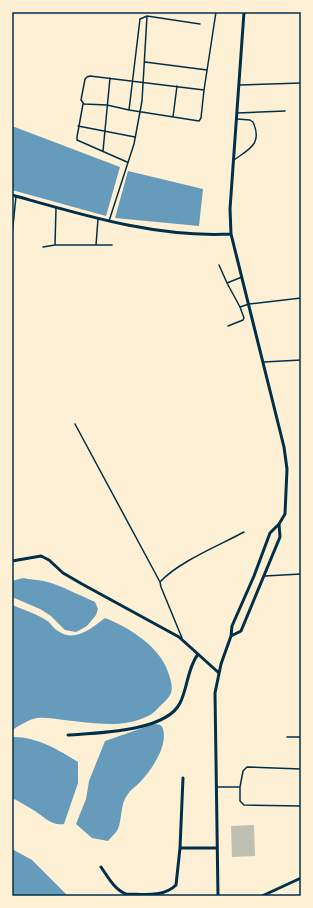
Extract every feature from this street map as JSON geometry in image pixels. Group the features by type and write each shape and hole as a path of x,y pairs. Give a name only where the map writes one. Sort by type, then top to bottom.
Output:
{"street":[{"path":"218,896 215,693 221,664 231,636 232,626 254,576 270,533 279,524 285,514 287,469 284,446 264,362 231,234 230,209 244,12"},
{"path":"14,196 98,219 163,232 209,235 231,234"},
{"path":"231,636 241,631 280,537 279,524"},
{"path":"12,561 41,556 49,560 63,573 183,640 219,673"},
{"path":"68,734 138,728 168,716 180,705 187,687 193,661 198,654"},
{"path":"101,867 114,885 121,892 126,894 158,894 167,892 176,885 180,848 183,778"},
{"path":"180,848 217,848"},
{"path":"262,896 301,878"}],"lane":[{"path":"83,103 173,118 196,121 200,120 216,12"},
{"path":"109,221 135,137 140,112 145,62 147,16"},
{"path":"129,110 134,81 139,20 142,17 147,16 200,24"},
{"path":"145,62 207,70"},
{"path":"127,162 78,141 76,137 83,103 81,100 85,78 90,76 110,78 204,90"},
{"path":"103,151 110,78"},
{"path":"239,85 301,83"},
{"path":"173,118 177,86"},
{"path":"237,113 285,111"},
{"path":"234,160 253,145 256,138 253,122 250,120 237,119"},
{"path":"78,126 135,137"},
{"path":"12,236 14,196"},
{"path":"55,245 56,208"},
{"path":"96,245 98,219"},
{"path":"43,246 112,245"},
{"path":"219,264 243,314 243,320 228,326"},
{"path":"227,283 242,277"},
{"path":"240,307 249,304 301,298"},
{"path":"264,362 301,360"},
{"path":"75,424 160,582 183,640"},
{"path":"160,582 165,576 189,561 244,532"},
{"path":"264,576 301,574"},
{"path":"287,737 301,737"},
{"path":"301,769 247,767 243,771 240,787 240,801 242,805 301,806"},
{"path":"216,787 240,787"}],"water":[{"path":"12,126 120,167 106,216 12,190"},
{"path":"128,171 203,189 199,226 115,218"},
{"path":"23,578 50,583 95,602 98,609 96,615 87,626 76,632 65,630 51,616 40,609 12,597 12,581"},
{"path":"12,605 31,612 49,622 54,628 64,634 77,635 83,633 105,618 124,627 151,646 158,654 168,672 172,691 165,702 151,714 128,723 107,724 37,718 12,730"},
{"path":"154,724 162,727 164,736 158,757 145,776 125,798 116,832 108,841 92,838 76,824 86,799 89,781 105,741"},
{"path":"14,737 31,739 39,742 78,762 78,783 64,824 56,824 52,822 12,798 12,739"},
{"path":"12,849 32,860 68,896 12,896"}],"building":[{"path":"254,825 255,856 232,857 231,826"}]}
